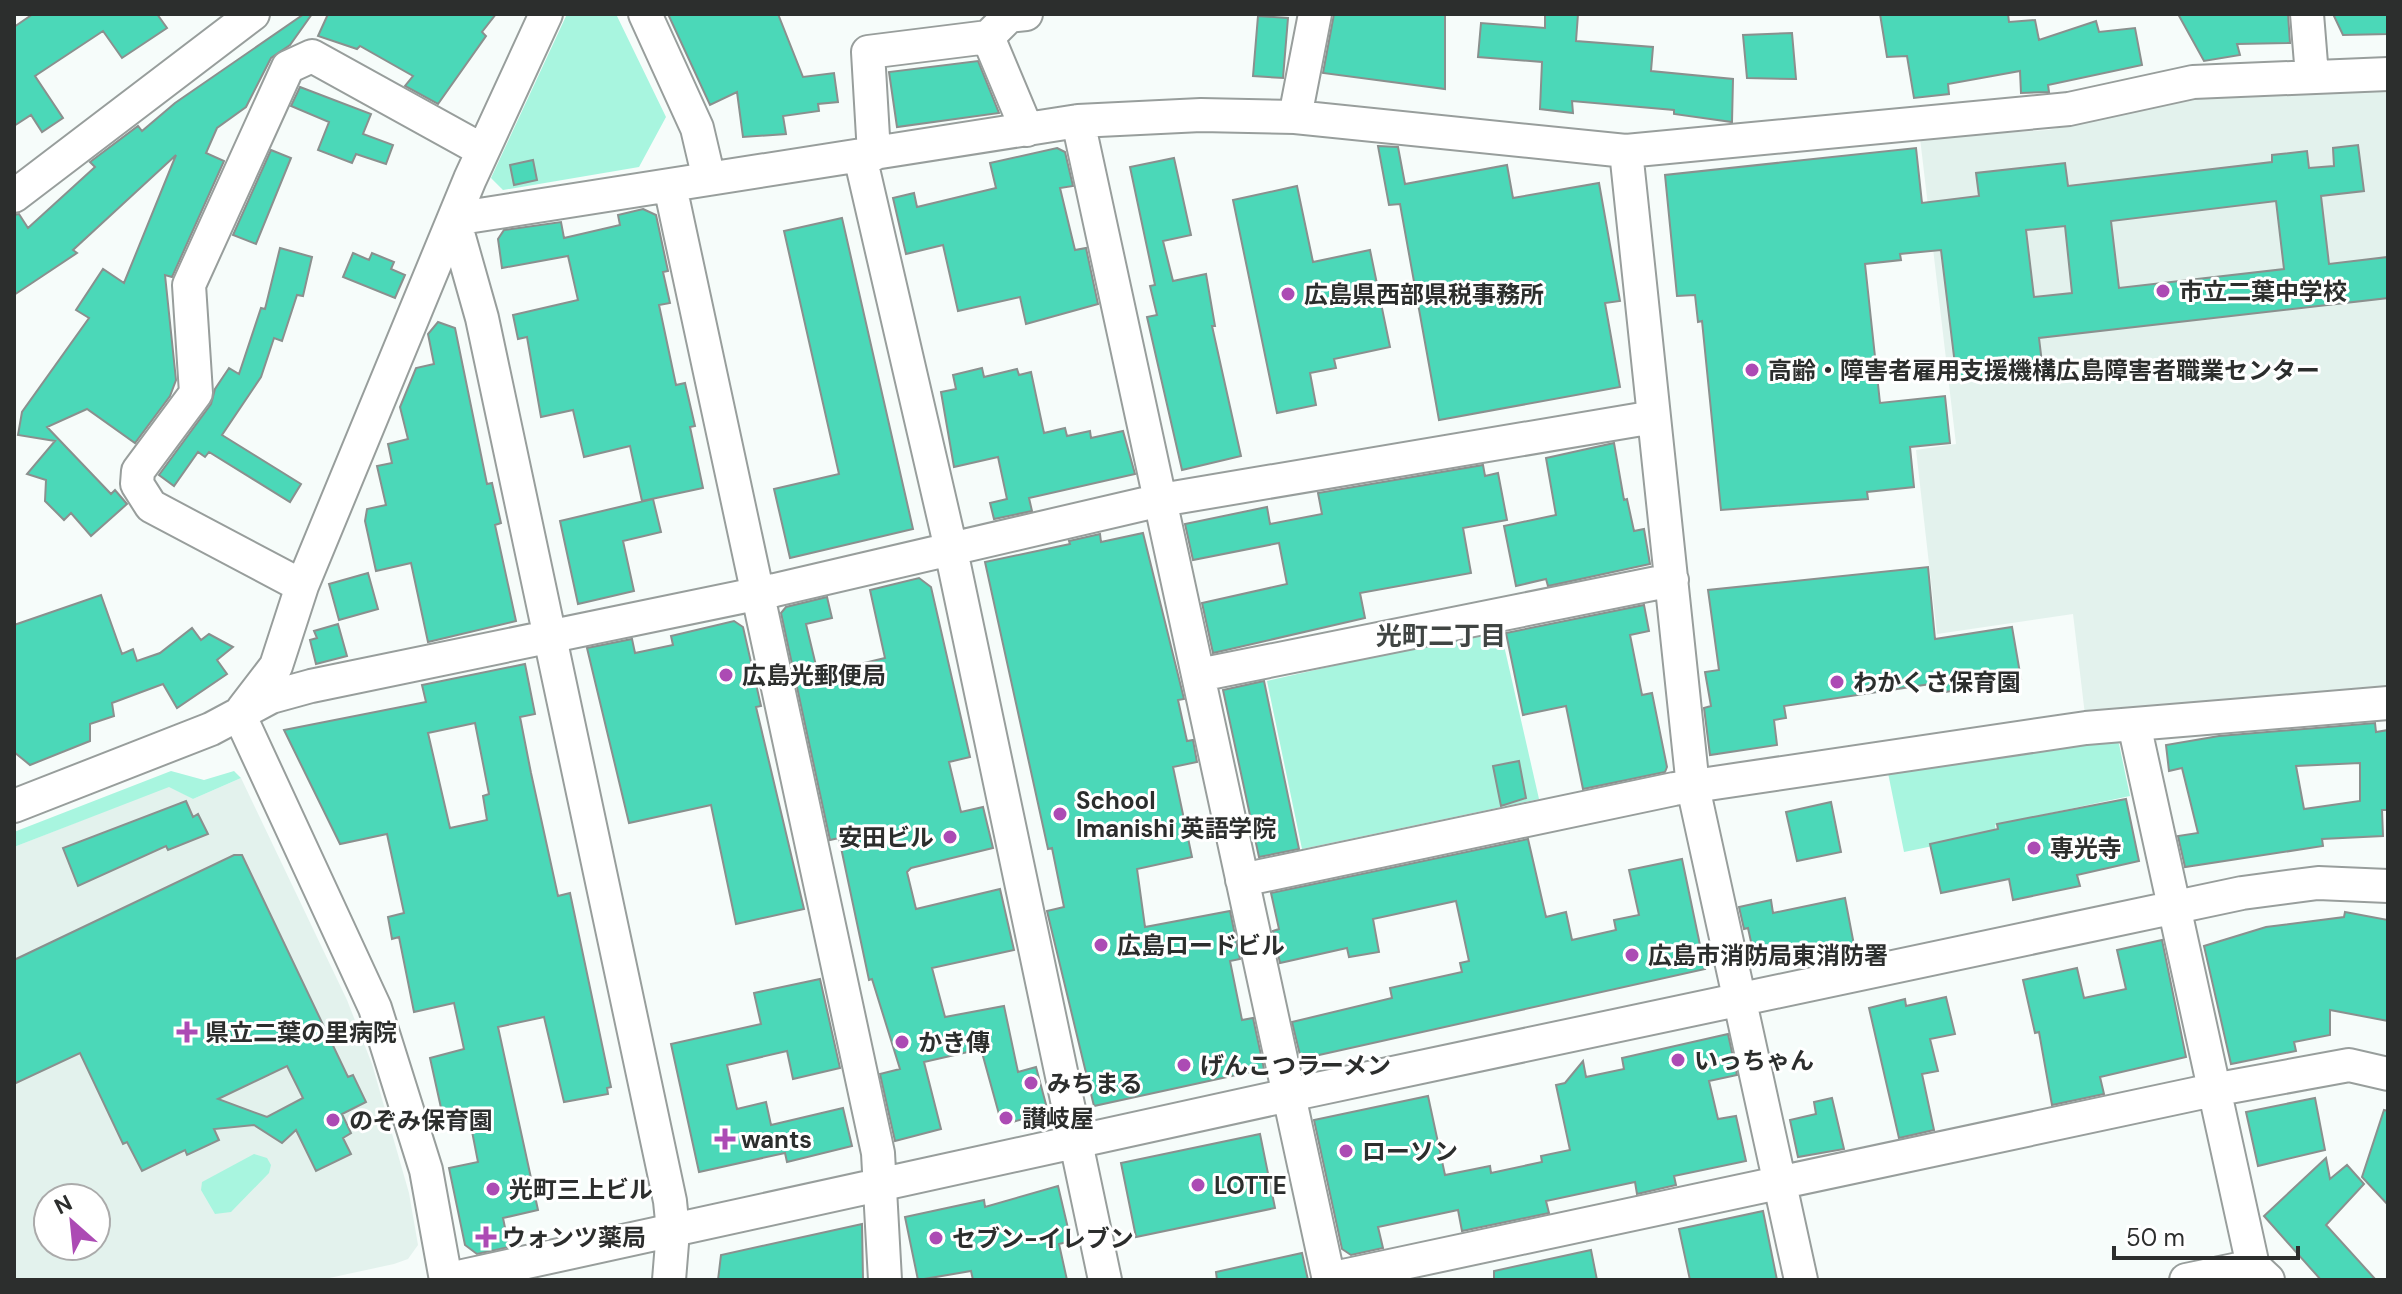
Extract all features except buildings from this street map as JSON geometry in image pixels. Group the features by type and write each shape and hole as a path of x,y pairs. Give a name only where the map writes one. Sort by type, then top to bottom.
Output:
{"street":[{"path":"14,196 253,14"},
{"path":"239,714 276,666 302,586 482,150 546,14"},
{"path":"645,14 697,128 709,179"},
{"path":"1026,14 1009,16 988,37 868,52 867,155 1105,1280"},
{"path":"1295,117 1315,14"},
{"path":"2307,14 2312,76"},
{"path":"988,37 1027,130"},
{"path":"302,586 151,506 137,484 138,471 196,393 189,285 288,67 312,56 482,150"},
{"path":"454,219 1078,121 1201,115 1295,117 1626,151 2069,109 2193,82 2388,74"},
{"path":"1078,121 1329,1279 2213,1090 2349,1065 2388,1074"},
{"path":"1626,151 1693,787 1801,1280"},
{"path":"670,186 875,1138 881,1185 885,1280"},
{"path":"454,219 482,318 667,1186 673,1231 669,1280"},
{"path":"14,806 211,729 271,697 311,686 758,593 1161,500 1654,417"},
{"path":"1199,675 1672,580"},
{"path":"1242,880 1693,787 2086,728 2388,703"},
{"path":"239,714 375,1008 426,1170 446,1280 1289,1095 2174,908 2388,873"},
{"path":"2134,724 2213,1090 2261,1273 2186,1280"},
{"path":"2318,883 2388,886"}],"shaded area":[{"name":"市立二葉中学校","path":"2388,91 2388,689 2085,715 2073,614 1937,634 1916,450 1956,444 1920,138 2048,130 2208,97"},
{"name":"県立二葉の里病院","path":"241,778 347,1000 372,1064 409,1193 418,1245 408,1259 320,1280 14,1280 14,847 169,786 193,799"}],"green space":[{"path":"567,14 616,14 666,117 639,167 503,190 491,178"},
{"path":"1500,628 1539,799 1302,849 1267,681"},
{"path":"2108,735 2119,744 2130,796 1995,825 1996,833 1904,852 1887,768"},
{"path":"171,771 204,780 234,771 241,778 193,799 169,787 14,847 14,832"},
{"path":"254,1154 267,1158 271,1165 269,1173 231,1212 215,1214 201,1190 202,1182"}],"place":[{"name":"市立二葉中学校","path":"2163,291"},
{"name":"広島県西部県税事務所","path":"1288,294"},
{"name":"高齢・障害者雇用支援機構広島障害者職業センター","path":"1752,370"},
{"name":"広島光郵便局","path":"726,675"},
{"name":"わかくさ保育園","path":"1837,682"},
{"name":"School Imanishi 英語学院","path":"1060,814"},
{"name":"安田ビル","path":"950,837"},
{"name":"専光寺","path":"2034,848"},
{"name":"広島ロードビル","path":"1101,945"},
{"name":"広島市消防局東消防署","path":"1632,955"},
{"name":"県立二葉の里病院","path":"187,1032"},
{"name":"かき傳","path":"902,1042"},
{"name":"いっちゃん","path":"1678,1060"},
{"name":"げんこつラーメン","path":"1184,1065"},
{"name":"みちまる","path":"1031,1083"},
{"name":"讃岐屋","path":"1006,1118"},
{"name":"のぞみ保育園","path":"333,1120"},
{"name":"wants","path":"725,1139"},
{"name":"ローソン","path":"1346,1151"},
{"name":"LOTTE","path":"1198,1185"},
{"name":"光町三上ビル","path":"493,1189"},
{"name":"ウォンツ薬局","path":"486,1237"},
{"name":"セブン-イレブン","path":"936,1238"}],"district":[{"name":"光町二丁目","path":"1441,636"}]}
